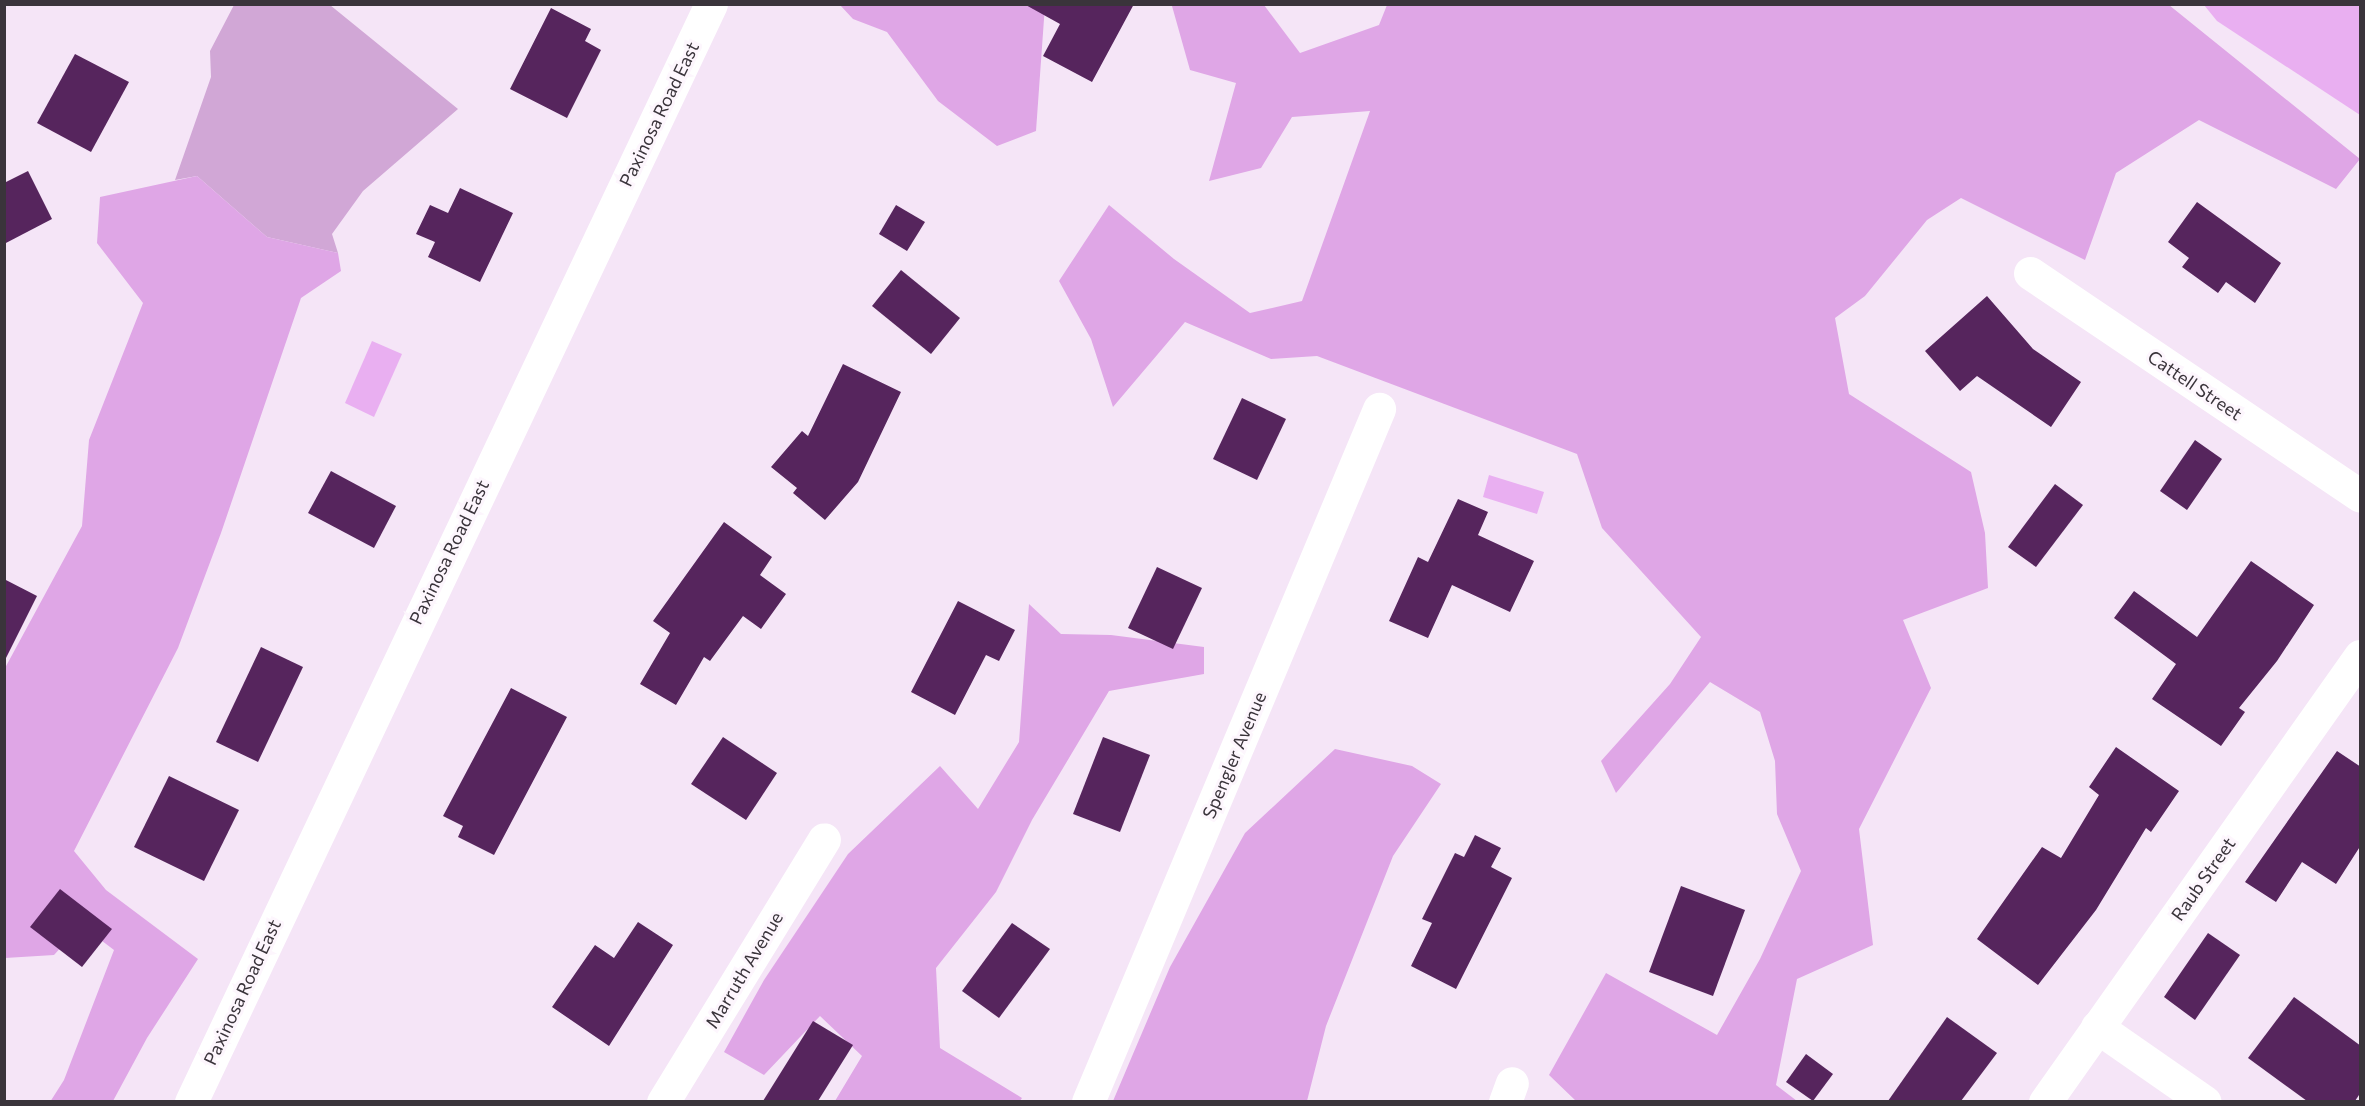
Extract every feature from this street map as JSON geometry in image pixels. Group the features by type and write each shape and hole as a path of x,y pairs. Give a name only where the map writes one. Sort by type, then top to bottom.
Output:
{"street":[{"name":"Paxinosa Road East","path":"191,1101 711,4"},
{"name":"Cattell Street","path":"2030,273 2361,496"},
{"name":"Spengler Avenue","path":"1088,1101 1379,409"},
{"name":"Raub Street","path":"2045,1101 2361,656"},
{"name":"Marruth Avenue","path":"663,1101 824,839"},
{"path":"2097,1027 2205,1101"}],"shaded area":[{"path":"1179,4 1264,5 1300,53 1379,25 1387,5 2169,5 2360,159 2336,189 2199,120 2116,173 2085,260 1961,198 1927,220 1865,296 1835,318 1849,394 1971,472 1985,533 1988,588 1903,620 1931,688 1859,829 1873,945 1797,979 1776,1085 1797,1101 1576,1101 1549,1075 1606,973 1717,1035 1760,959 1801,871 1777,814 1775,761 1760,712 1710,682 1616,793 1601,761 1670,684 1701,637 1602,528 1577,454 1317,356 1271,359 1185,322 1113,407 1091,339 1059,281 1109,205 1174,259 1250,313 1302,301 1370,111 1292,117 1261,168 1209,181 1236,83 1190,70 1172,6"},
{"path":"234,5 330,5 458,109 363,191 332,234 338,253 267,237 197,176 175,180 211,77 210,51"},
{"path":"840,5 1045,5 1036,131 997,146 938,101 887,32 853,19"},
{"path":"2204,5 2360,5 2360,115 2217,21"},
{"path":"197,176 267,237 338,253 341,271 301,298 221,533 178,648 74,851 106,890 198,959 147,1038 113,1101 50,1102 64,1080 114,950 81,925 54,955 5,958 5,668 82,526 89,440 143,303 97,243 100,197"},
{"path":"372,341 402,354 374,417 345,403"},
{"path":"1489,475 1544,492 1537,514 1483,497"},
{"path":"1029,604 1061,634 1111,635 1204,647 1204,674 1109,691 1032,820 996,892 936,968 940,1048 1022,1098 1020,1101 835,1101 862,1056 820,1016 764,1075 724,1052 764,980 848,854 940,766 978,809 1019,742"},
{"path":"1335,749 1412,766 1441,784 1393,856 1326,1026 1307,1101 1113,1101 1170,967 1245,833"}],"building":[{"path":"1024,4 1134,4 1092,82 1043,56 1060,24"},
{"path":"551,8 591,29 585,41 601,50 567,118 510,89"},
{"path":"75,54 129,82 91,152 37,123"},
{"path":"28,171 52,219 4,244 4,183"},
{"path":"460,188 513,213 480,282 428,257 435,242 416,234 430,205 448,213"},
{"path":"2197,202 2281,263 2255,303 2226,282 2218,293 2182,267 2189,258 2168,242"},
{"path":"896,205 925,222 907,251 879,234"},
{"path":"901,270 960,318 931,354 872,306"},
{"path":"1987,296 2033,349 2081,382 2051,427 1977,376 1960,391 1925,351"},
{"path":"843,364 901,392 858,482 825,520 793,493 797,488 771,467 802,431 808,436"},
{"path":"1242,398 1286,419 1257,480 1213,459"},
{"path":"2195,440 2222,459 2187,510 2160,491"},
{"path":"331,471 396,506 374,548 308,513"},
{"path":"2055,484 2083,505 2036,567 2008,547"},
{"path":"1458,499 1488,512 1478,535 1534,561 1510,612 1452,585 1428,638 1389,621 1418,557 1428,562"},
{"path":"724,522 772,557 760,575 786,594 761,629 743,616 710,661 704,657 676,705 640,684 670,633 653,621"},
{"path":"2251,561 2314,605 2277,661 2239,708 2245,712 2221,746 2152,699 2176,664 2114,618 2134,591 2197,637"},
{"path":"1157,567 1202,588 1173,649 1128,628"},
{"path":"4,579 37,596 4,662"},
{"path":"958,601 1015,630 999,661 986,655 955,715 911,692"},
{"path":"261,647 303,667 258,762 216,742"},
{"path":"511,688 567,717 494,855 458,837 463,826 443,816"},
{"path":"723,737 777,773 746,820 691,784"},
{"path":"1103,737 1150,755 1120,832 1073,814"},
{"path":"2116,747 2179,791 2151,832 2146,828 2096,910 2038,985 1977,939 2042,847 2061,858 2099,795 2089,787"},
{"path":"2337,751 2361,767 2361,845 2336,884 2302,862 2276,902 2245,882"},
{"path":"169,776 239,810 204,881 134,847"},
{"path":"1475,835 1501,848 1491,867 1512,878 1456,989 1411,966 1432,923 1422,919 1455,853 1464,857"},
{"path":"1681,886 1745,910 1713,996 1649,972"},
{"path":"60,889 112,929 82,967 30,927"},
{"path":"638,922 673,945 609,1046 552,1007 595,945 614,958"},
{"path":"1012,923 1050,949 999,1018 962,991"},
{"path":"2208,933 2240,955 2195,1020 2164,997"},
{"path":"2294,997 2361,1046 2361,1092 2355,1101 2307,1101 2248,1058"},
{"path":"1947,1017 1997,1053 1961,1101 1888,1101"},
{"path":"813,1021 853,1045 818,1101 763,1101"},
{"path":"1806,1054 1833,1074 1813,1101 1786,1082"}]}
